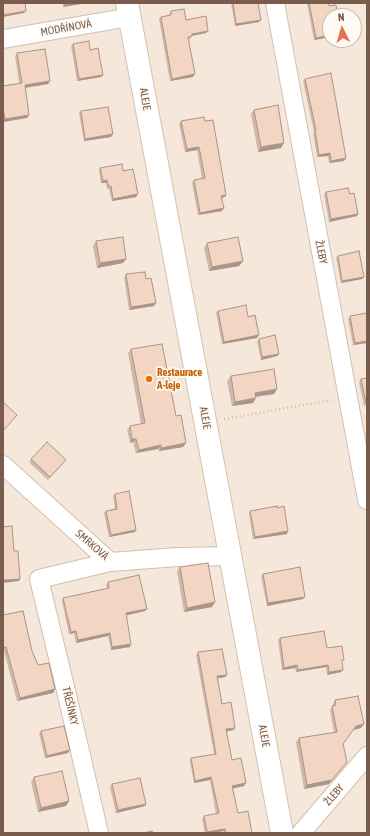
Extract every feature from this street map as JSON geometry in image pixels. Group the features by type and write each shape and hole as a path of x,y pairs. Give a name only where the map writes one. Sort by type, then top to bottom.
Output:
{"street":[{"name":"ŽLEBY","path":"275,3 367,500"},
{"name":"MODŘÍNOVÁ","path":"3,39 128,10"},
{"name":"ALEJE","path":"128,10 282,833"},
{"name":"SMRKOVÁ","path":"3,465 110,562 178,557 230,556"},
{"name":"TŘEŠÍNKY","path":"99,833 68,695 39,579 110,562"},
{"name":"ŽLEBY","path":"301,833 367,756"}],"path":[{"path":"206,423 348,397"}],"shaded area":[{"path":"3,3 367,3 367,833 3,833"}],"building":[{"path":"3,3 25,3 26,11 3,15"},
{"path":"233,3 258,3 261,20 236,24"},
{"path":"309,3 328,3 329,6 336,5 337,8 322,8 322,37 316,38"},
{"path":"184,9 186,20 206,16 208,31 192,34 192,36 188,37 195,74 172,79 161,17 171,15 171,11"},
{"path":"89,41 90,50 98,48 103,75 79,79 73,44"},
{"path":"45,49 50,81 25,85 29,115 5,119 3,108 3,86 22,83 17,53"},
{"path":"331,73 346,158 331,161 330,153 319,155 316,130 305,79"},
{"path":"278,105 284,143 261,147 254,110"},
{"path":"108,107 113,134 85,139 81,111"},
{"path":"204,117 205,121 213,120 226,195 221,196 224,208 200,213 194,180 205,178 199,147 187,149 181,121"},
{"path":"122,164 123,171 133,169 138,194 113,199 111,186 109,187 107,180 103,181 100,168"},
{"path":"348,188 350,194 354,193 358,214 331,219 326,192"},
{"path":"123,237 126,259 100,263 96,241"},
{"path":"238,237 243,261 212,267 207,243"},
{"path":"359,251 364,277 342,281 338,256"},
{"path":"145,272 146,279 151,278 156,303 131,307 126,274"},
{"path":"246,305 248,317 255,315 259,335 224,342 218,311"},
{"path":"367,313 367,341 355,343 350,316"},
{"path":"275,335 279,354 262,357 259,339"},
{"path":"162,344 176,416 181,415 186,443 161,448 161,445 139,450 136,439 132,439 130,426 145,423 131,349"},
{"path":"274,369 277,389 255,393 256,398 235,402 231,376"},
{"path":"367,378 367,403 366,403 361,379"},
{"path":"3,402 17,415 3,431"},
{"path":"47,442 66,460 50,477 31,459"},
{"path":"129,491 136,530 111,535 106,511 117,509 115,494"},
{"path":"277,506 277,508 284,506 288,531 255,537 250,511"},
{"path":"12,526 14,551 18,551 20,579 3,580 3,527"},
{"path":"208,563 215,602 187,608 180,567"},
{"path":"300,567 305,597 268,603 263,574"},
{"path":"139,575 147,609 126,613 131,644 112,647 110,633 78,640 76,631 71,632 63,598 109,588 108,582"},
{"path":"23,611 32,651 38,665 49,663 55,689 20,698 6,647 3,648 3,615"},
{"path":"324,631 327,648 342,646 344,660 342,660 343,670 329,672 328,665 298,670 297,665 284,668 280,638"},
{"path":"222,649 227,675 217,676 222,704 231,702 235,728 226,729 232,760 241,758 246,783 232,786 238,813 248,811 252,833 226,833 225,829 207,832 204,816 219,813 211,777 195,781 191,758 216,754 198,652"},
{"path":"358,696 364,724 356,726 343,744 347,762 332,780 307,785 299,738 337,732 332,706 336,705 335,700"},
{"path":"64,726 70,750 47,756 41,731"},
{"path":"62,771 69,801 41,808 34,777"},
{"path":"140,778 146,804 118,810 112,784"}],"place":[{"name":"Restaurace A-leje","path":"149,379"}]}
